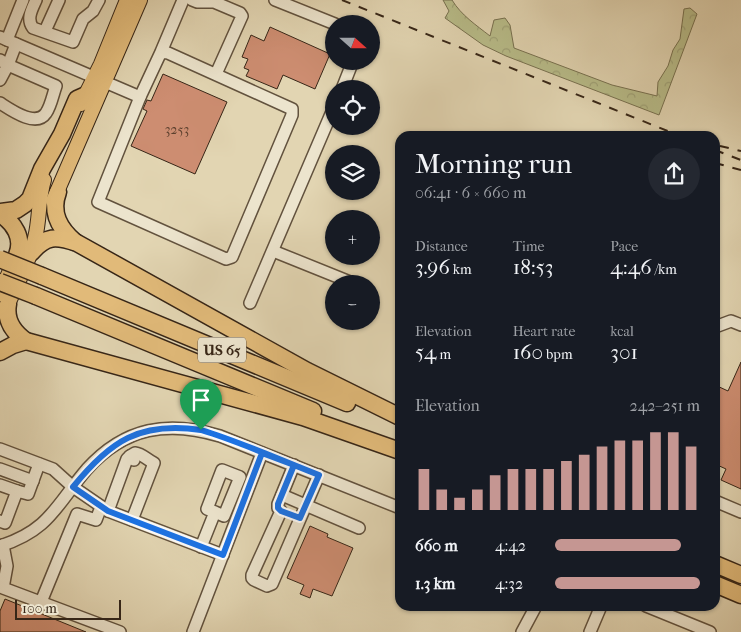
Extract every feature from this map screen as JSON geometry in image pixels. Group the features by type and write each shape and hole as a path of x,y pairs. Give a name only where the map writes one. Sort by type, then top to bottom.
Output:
{"highway":[{"path":"0,213 16,210 30,199 42,169 62,134 78,98 86,95"},
{"path":"58,192 55,207 58,222 64,231 77,243 307,371 395,415"},
{"path":"0,213 12,224 17,233 19,246 24,254 54,238 77,243"},
{"name":"US 65","path":"0,259 395,424"},
{"name":"US 65","path":"0,282 232,376 395,447"},
{"path":"4,299 11,326 26,341 288,412 395,447"},
{"path":"0,352 13,344 26,341"},
{"path":"720,566 741,575"},
{"path":"720,586 741,595"}],"main road":[{"path":"4,299 38,221 51,205 58,192 103,72 127,0"},
{"path":"38,221 39,201 46,173 86,95 103,72 140,0"}],"street":[{"path":"0,80 8,40 23,0"},
{"path":"36,0 29,24 33,28 73,42 83,19 96,8 99,0"},
{"path":"45,31 59,0"},
{"path":"161,52 168,53 292,109 292,115 232,257 226,260 98,202 140,97 183,0"},
{"path":"192,0 197,2 214,2 240,13 242,16 216,74"},
{"path":"275,0 325,20"},
{"path":"8,40 103,72 140,97"},
{"path":"0,103 24,116 39,119 46,113 56,86 4,62"},
{"path":"250,303 325,128"},
{"path":"272,251 332,275"},
{"path":"0,321 4,299"},
{"path":"720,322 731,321 741,325"},
{"path":"120,632 40,602 1,590 7,566 1,546 23,537 43,524 102,454 141,432 160,428 181,427 201,430 395,506"},
{"path":"0,449 53,469 73,487 105,509 223,555"},
{"path":"193,632 262,453"},
{"path":"40,602 77,514 96,520 105,509 130,456 141,462 151,462 132,520"},
{"path":"0,485 28,494 39,464"},
{"path":"294,465 278,508 300,518"},
{"path":"0,469 33,481"},
{"path":"281,511 252,575 254,580 267,586 272,584 319,475"},
{"path":"3,522 17,491"},
{"path":"282,495 359,528"},
{"path":"720,503 741,512"},
{"path":"201,546 215,512"},
{"path":"522,632 533,611"},
{"path":"590,632 599,611"},
{"path":"658,611 710,632"}],"green space":[{"path":"443,0 452,0 464,15 490,36 494,20 505,18 510,25 514,48 612,85 657,96 658,82 668,66 673,50 680,39 684,9 690,8 697,14 659,115 506,56 483,45 445,18 449,11"}],"building":[{"path":"270,27 325,52 325,66 315,89 283,75 277,89 246,76 249,70 244,68 248,59 242,57 251,35 264,41"},
{"path":"163,74 227,102 195,174 131,146 147,111 143,109 147,100 151,101"},
{"path":"741,362 741,489 721,480 726,469 720,466 720,387 728,391"},
{"path":"310,526 328,534 327,537 353,548 332,596 313,589 310,598 300,594 304,585 287,578"},
{"path":"5,599 86,632 0,632 0,611"}],"railway":[{"path":"342,0 668,131"},
{"path":"720,146 741,151"},
{"path":"720,152 741,160"},
{"path":"720,164 741,170"}],"route":[{"path":"201,430 181,427 160,428 141,432 102,454 73,487 108,511 223,555 262,453 294,465 278,508 300,518 319,475 294,465 262,453 220,436 201,430"}]}
